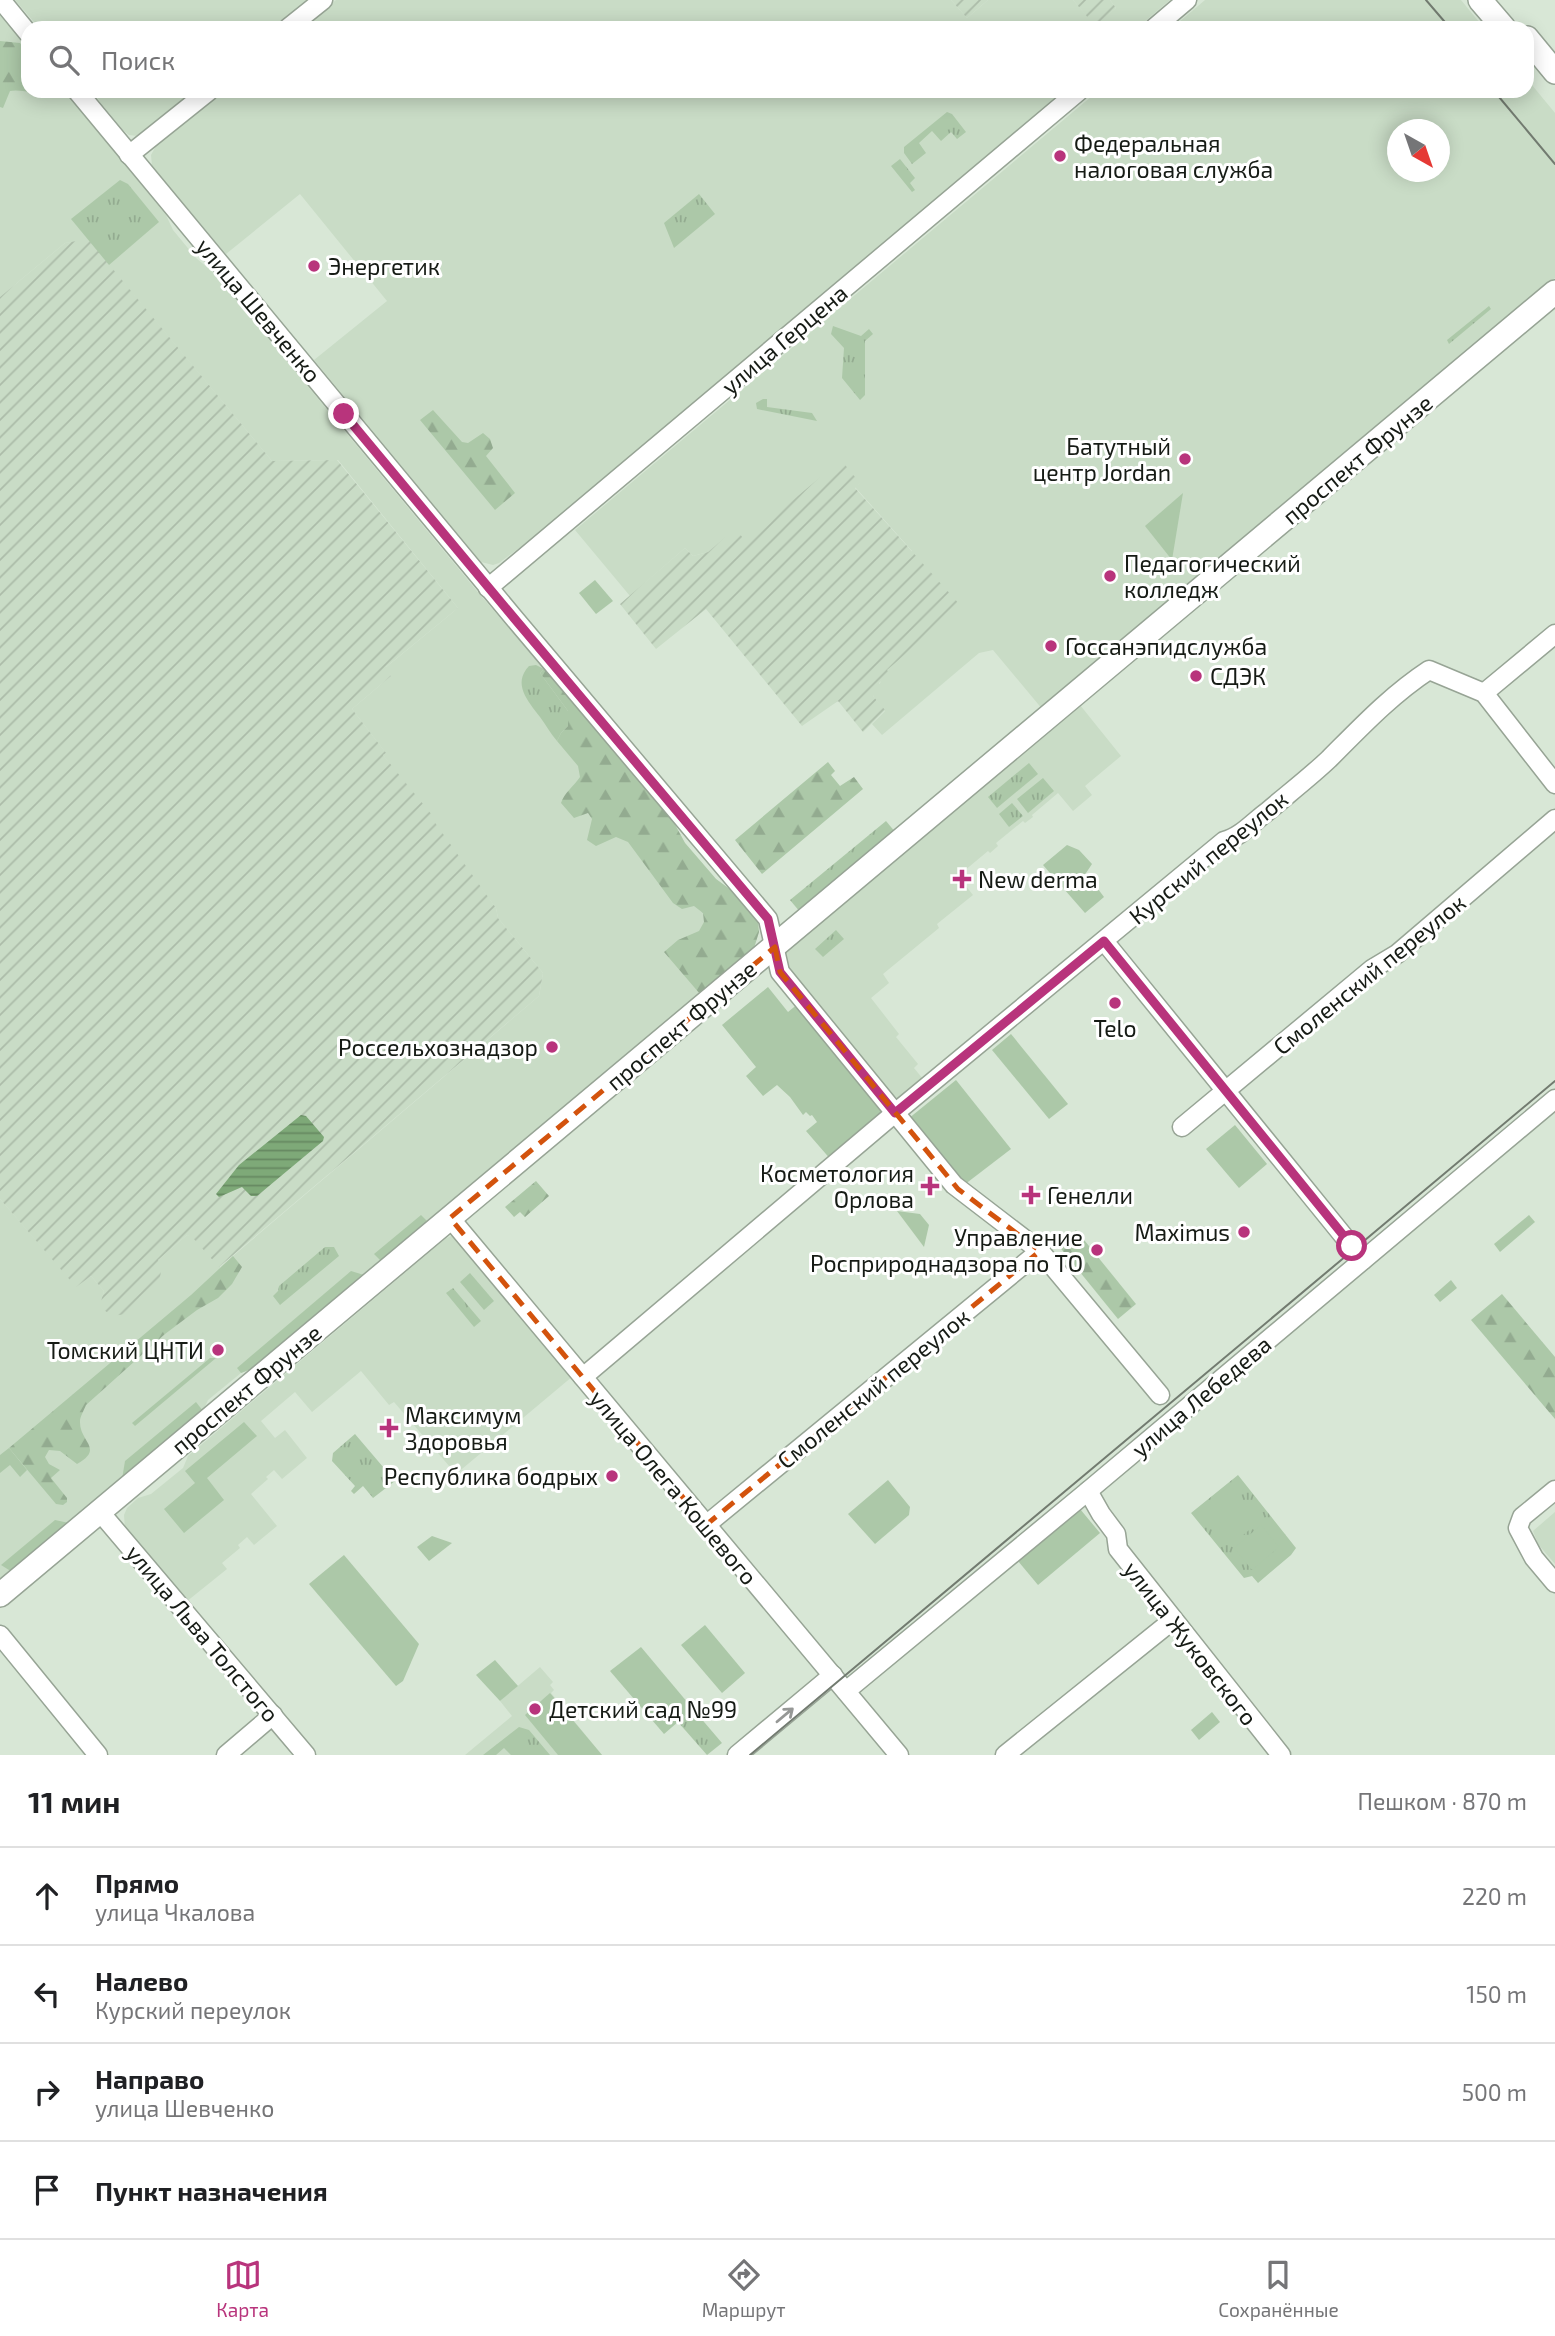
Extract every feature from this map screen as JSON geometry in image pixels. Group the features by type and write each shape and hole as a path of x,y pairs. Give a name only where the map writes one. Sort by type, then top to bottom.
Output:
{"main road":[{"path":"1480,0 1498,21"},
{"path":"1496,0 1513,21"},
{"path":"1534,46 1555,72"},
{"path":"1534,64 1555,89"},
{"name":"проспект Фрунзе","path":"0,1595 1555,292"}],"street":[{"path":"1,0 21,24"},
{"path":"297,21 323,0"},
{"path":"1162,21 1187,0"},
{"name":"улица Шевченко","path":"83,98 488,588 768,919 780,972 958,1189 983,1205 1040,1251 1160,1395"},
{"path":"130,155 200,98"},
{"name":"улица Герцена","path":"488,588 1071,98"},
{"path":"1555,634 1484,693 1555,784"},
{"name":"Курский переулок","path":"583,1377 895,1113 1224,841 1234,839 1327,761 1375,713 1410,683 1429,670 1484,693"},
{"name":"Смоленский переулок","path":"1182,1127 1371,970 1402,950 1555,819"},
{"path":"1104,941 1363,1260"},
{"name":"улица Лебедева","path":"846,1691 1555,1100"},
{"name":"улица Олега Кошевого","path":"450,1219 899,1755"},
{"name":"Смоленский переулок","path":"706,1525 1040,1251"},
{"path":"1555,1490 1522,1517 1518,1528 1534,1558 1555,1583"},
{"name":"улица Жуковского","path":"1088,1491 1116,1534 1118,1549 1280,1755"},
{"name":"улица Льва Толстого","path":"100,1512 306,1755"},
{"path":"1005,1755 1173,1620"},
{"path":"0,1635 98,1755"},
{"path":"737,1755 833,1675"},
{"path":"226,1755 273,1715"}],"highlighted area":[{"path":"775,947 780,972 958,1189 1040,1251 706,1525 450,1218"}],"shaded area":[{"path":"15,0 310,0 284,21 33,21"},
{"path":"336,0 951,0 967,18 988,0 1073,0 1091,21 310,21"},
{"path":"951,0 988,0 967,18"},
{"path":"1073,0 1110,0 1116,8 1101,21 1091,21"},
{"path":"1110,0 1170,0 1145,21 1100,21 1116,8"},
{"path":"1205,0 1461,0 1478,21 1180,21"},
{"path":"0,11 21,36 21,98 71,98 166,215 173,230 196,258 214,273 477,591 672,819 685,843 716,879 735,893 759,932 754,948 254,1368 241,1373 208,1400 203,1411 0,1581 0,1199 76,1286 91,1276 104,1291 101,1301 158,1260 187,1235 192,1236 220,1267 539,996 543,973 498,918 496,908 352,709 391,676 385,668 458,608 338,460 272,461 88,240 65,243 0,297"},
{"path":"1534,88 1555,113 1555,278 1043,710 993,650 979,653 882,735 872,724 885,711 873,696 887,670 912,551 855,487 860,483 744,541 735,530 708,552 693,556 685,548 630,596 575,530 1090,98 1534,98"},
{"path":"97,98 187,98 137,136 129,135 123,130"},
{"path":"214,98 1056,98 714,393 572,509 493,565 481,562 314,360 387,301 300,194 226,254 152,166 151,155 157,144"},
{"path":"88,239 272,461 337,460 458,608 386,667 391,676 352,709 386,753 383,755 432,815 496,908 498,918 543,973 539,996 219,1267 192,1237 187,1235 158,1260 162,1267 158,1287 126,1314 112,1316 104,1310 101,1301 104,1291 91,1276 76,1287 0,1199 0,297 65,243"},
{"path":"841,460 860,483 855,488 961,606 887,670 890,674 879,683 883,688 873,696 885,710 863,732 838,701 802,726 706,609 656,649 620,604 685,548 693,556 708,552 735,529 745,540"},
{"path":"1080,705 1121,756 1085,786 1092,795 1073,811 1058,793 1032,815 1033,817 1025,823 1023,821 996,843 998,846 990,853 988,851 958,876 973,895 937,924 939,928 883,974 889,983 871,998 899,1034 896,1037 918,1064 914,1068 923,1079 895,1106 783,964 783,955"},
{"path":"301,1115 306,1116 324,1137 323,1141 257,1196 251,1196 242,1187 219,1197 216,1194 239,1165"},
{"path":"453,1235 573,1376 456,1474 394,1402 389,1405 361,1371 312,1412 295,1392 261,1421 275,1438 285,1430 307,1458 282,1479 274,1470 251,1494 277,1526 254,1545 247,1537 238,1545 240,1548 222,1563 227,1569 186,1602 125,1529 124,1515 127,1508 138,1498 151,1494 183,1468 188,1456"},
{"path":"1555,1512 1555,1564 1538,1544 1533,1531"},
{"name":"Детский сад №99","path":"540,1667 553,1682 550,1685 554,1690 551,1693 602,1755 465,1755 512,1716 500,1701"}],"green space":[{"path":"0,41 20,43 21,91 10,91 3,108 0,107"},
{"path":"947,112 952,114 966,132 957,139 951,132 941,141 932,131 919,143 926,153 912,164 904,153 904,147"},
{"path":"900,159 915,178 910,183 915,190 912,192 891,166"},
{"path":"120,180 128,184 159,222 109,265 71,219"},
{"path":"699,194 715,214 674,248 664,223"},
{"path":"1489,306 1491,309 1449,344 1447,340"},
{"path":"833,326 861,336 869,329 873,334 865,341 865,395 860,400 842,378 844,348 831,334"},
{"path":"767,399 767,407 812,413 817,421 757,409 756,403"},
{"path":"433,410 462,442 468,443 483,433 490,439 493,448 486,456 515,493 495,510 420,420"},
{"path":"1183,493 1172,560 1145,526"},
{"path":"595,580 613,601 596,614 579,593"},
{"path":"536,665 544,669 540,673 568,711 568,726 557,741 527,699 522,686 524,673 529,666"},
{"path":"544,669 672,819 685,843 716,879 735,893 758,920 759,932 754,948 700,994 664,952 678,940 699,931 704,922 703,913 694,906 682,909 673,903 628,842 616,837 596,846 587,840 592,819 588,813 574,818 561,803 580,777 578,766 557,741 568,726 568,711 540,673"},
{"path":"828,762 835,771 831,775 840,786 854,777 863,789 762,874 735,840"},
{"path":"1029,763 1038,774 997,808 988,797"},
{"path":"1043,778 1054,791 1028,813 1017,799"},
{"path":"1012,803 1023,816 1009,827 999,814"},
{"path":"886,821 896,833 800,912 790,900"},
{"path":"1067,845 1079,850 1092,864 1086,873 1104,897 1085,913 1043,865"},
{"path":"836,930 844,939 823,957 815,949"},
{"path":"768,987 788,1012 799,1003 882,1106 883,1114 832,1161 806,1131 817,1122 812,1115 806,1112 803,1115 777,1085 763,1096 746,1076 756,1067 722,1025"},
{"path":"1011,1034 1068,1104 1049,1119 992,1050"},
{"path":"956,1080 1011,1149 964,1185 908,1119"},
{"path":"1235,1125 1267,1164 1239,1188 1206,1149"},
{"path":"536,1181 549,1196 525,1217 520,1212 514,1217 505,1207"},
{"path":"897,1211 920,1214 929,1225 924,1247"},
{"path":"421,1215 428,1222 381,1261 374,1254"},
{"path":"1529,1215 1535,1222 1500,1252 1494,1244"},
{"path":"1076,1230 1136,1304 1118,1319 1058,1245"},
{"path":"325,1247 334,1247 339,1256 280,1305 273,1296 279,1286"},
{"path":"233,1256 242,1267 232,1284 218,1298 165,1334 86,1405 80,1421 90,1449 85,1458 77,1464 60,1451 49,1450 45,1457 49,1464 60,1470 51,1478 67,1498 63,1505 56,1504 9,1448 191,1295"},
{"path":"351,1271 364,1275 254,1368 241,1373 237,1368"},
{"path":"470,1273 494,1301 484,1310 460,1282"},
{"path":"1451,1280 1457,1288 1440,1302 1434,1295"},
{"path":"453,1288 481,1321 474,1327 446,1293"},
{"path":"1502,1294 1555,1357 1555,1419 1471,1320"},
{"path":"210,1358 216,1358 135,1426 132,1423"},
{"path":"196,1402 203,1411 122,1479 125,1461"},
{"path":"244,1422 257,1436 207,1478 224,1500 184,1533 164,1509 195,1483 185,1471"},
{"path":"355,1434 395,1481 373,1498 363,1486 354,1494 351,1491 355,1486 332,1461 333,1453"},
{"path":"9,1448 27,1470 20,1477 10,1465 0,1473 0,1455"},
{"path":"1238,1475 1296,1548 1258,1583 1252,1576 1244,1578 1191,1513"},
{"path":"888,1480 910,1507 909,1515 875,1544 848,1514"},
{"path":"1227,1494 1254,1526 1236,1541 1209,1509"},
{"path":"1080,1509 1100,1533 1038,1585 1018,1561"},
{"path":"55,1520 69,1523 14,1570 1,1565"},
{"path":"1261,1525 1279,1547 1252,1570 1234,1548"},
{"path":"432,1536 452,1543 429,1561 417,1547"},
{"path":"344,1555 419,1644 403,1681 396,1686 309,1584"},
{"path":"705,1625 745,1673 722,1693 681,1645"},
{"path":"641,1647 693,1709 664,1734 610,1671"},
{"path":"495,1660 518,1686 500,1701 476,1675"},
{"path":"550,1693 602,1755 558,1755 525,1715"},
{"path":"693,1709 722,1743 707,1755 678,1722"},
{"path":"1212,1712 1220,1722 1199,1740 1191,1730"},
{"path":"519,1727 529,1730 550,1755 511,1755 504,1748 496,1755 483,1755"}],"tram line":[{"path":"1426,0 1444,21"},
{"path":"1500,98 1555,164"},
{"path":"750,1755 1555,1081"}],"place":[{"name":"Федеральная налоговая служба","path":"1060,156"},
{"name":"Энергетик","path":"314,266"},
{"name":"Батутный центр Jordan","path":"1185,459"},
{"name":"Педагогический колледж","path":"1110,576"},
{"name":"Госсанэпидслужба","path":"1051,646"},
{"name":"СДЭК","path":"1196,676"},
{"name":"New derma","path":"962,879"},
{"name":"Telo","path":"1115,1003"},
{"name":"Россельхознадзор","path":"552,1047"},
{"name":"Косметология Орлова","path":"930,1186"},
{"name":"Генелли","path":"1031,1195"},
{"name":"Maximus","path":"1244,1232"},
{"name":"Управление Росприроднадзора по ТО","path":"1097,1250"},
{"name":"Томский ЦНТИ","path":"218,1350"},
{"name":"Максимум Здоровья","path":"389,1428"},
{"name":"Республика бодрых","path":"612,1476"},
{"name":"Детский сад №99","path":"535,1709"}],"route":[{"path":"344,414 768,919 780,972 895,1113 1104,941 1352,1246"}]}
